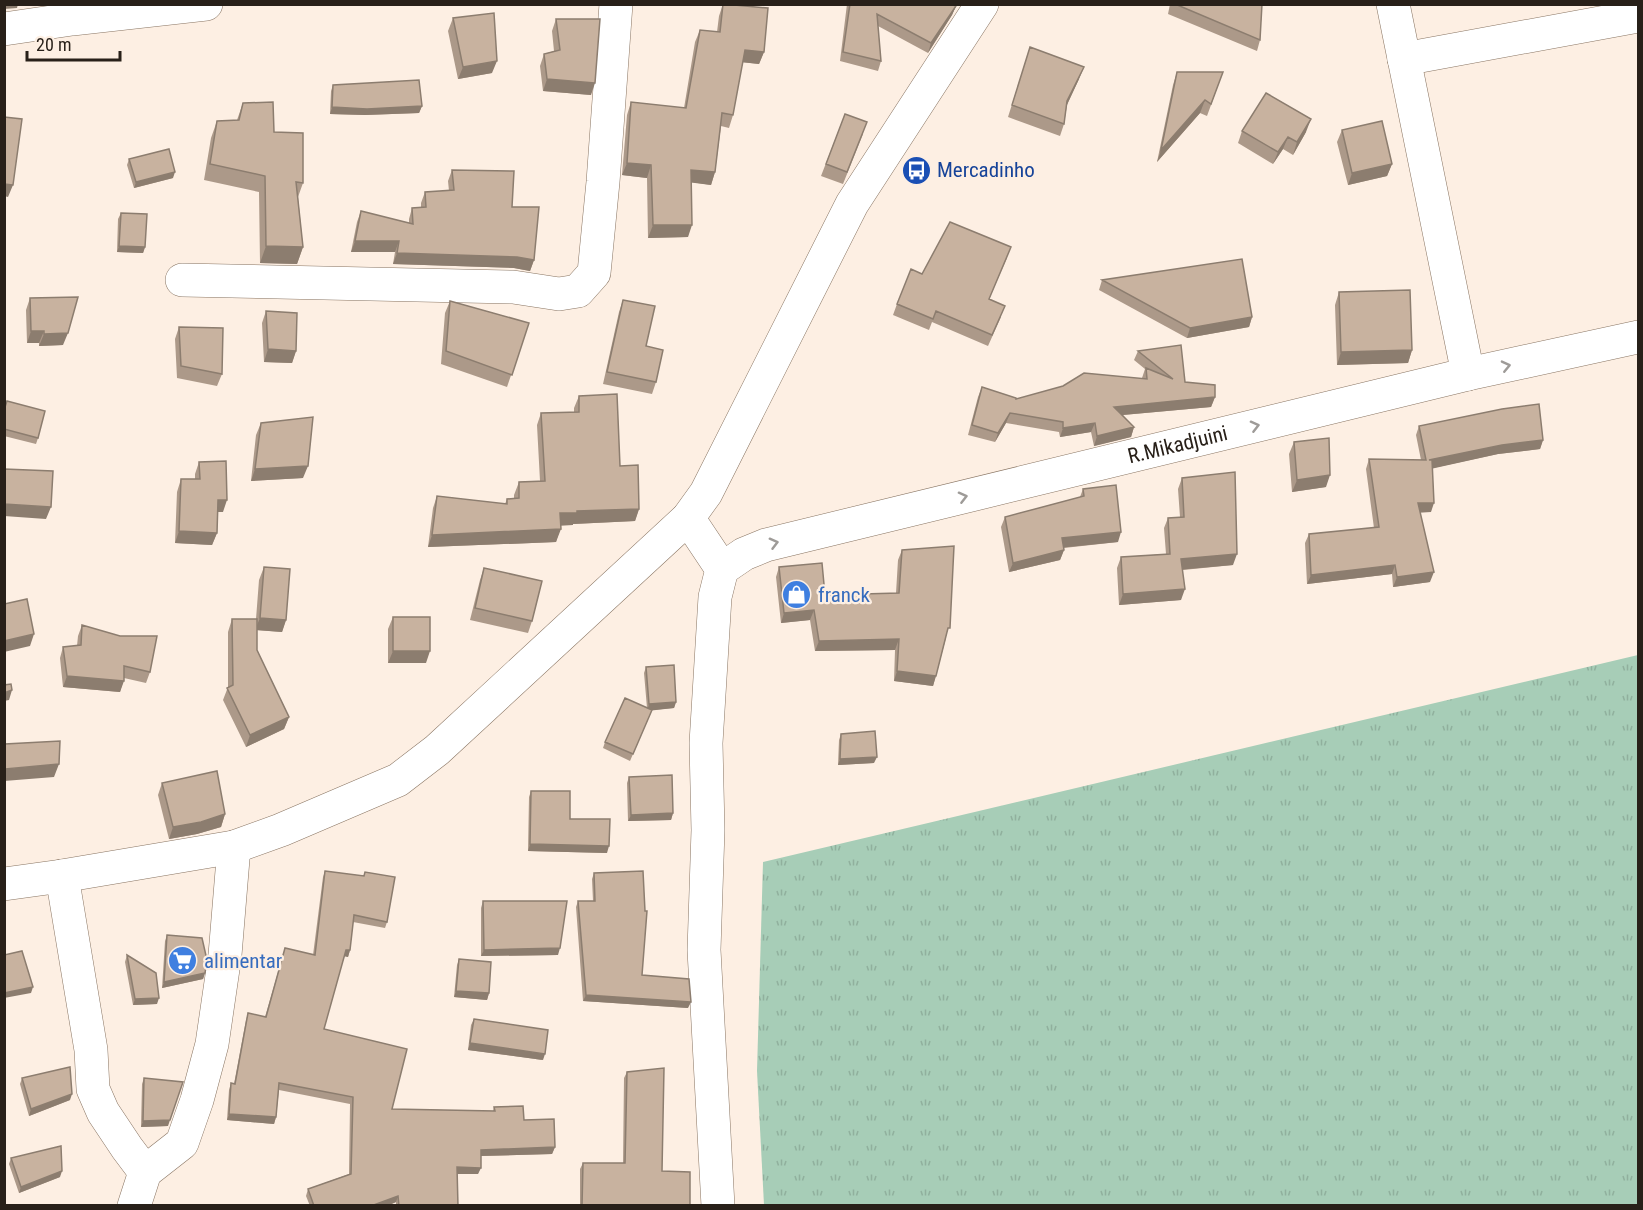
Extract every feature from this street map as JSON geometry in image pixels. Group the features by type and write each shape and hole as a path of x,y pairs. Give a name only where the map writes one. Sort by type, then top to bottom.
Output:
{"street":[{"path":"4,29 72,12 206,4"},
{"path":"182,280 513,287 559,294 578,291 594,273 616,4"},
{"path":"4,884 234,847 281,830 398,780 437,750 688,518 706,493 852,204 982,4"},
{"path":"1393,4 1468,374"},
{"path":"1404,59 1638,16"},
{"name":"R.Mikadjuini","path":"722,569 744,554 766,545 1468,374 1638,337"},
{"path":"688,518 722,569 715,597 706,743 708,830 704,950 718,1206"},
{"path":"134,1206 145,1172 182,1143 197,1100 212,1044 225,955 234,847"},
{"path":"62,876 91,1050 93,1089 103,1112 145,1172"}],"green space":[{"path":"1638,655 1638,1205 764,1205 757,1071 763,862"}],"building":[{"path":"723,4 768,8 764,52 745,50 733,115 722,113 715,172 691,170 692,225 653,225 651,165 627,163 631,102 686,108 700,30 720,32"},
{"path":"850,4 950,4 956,6 931,43 877,14 881,61 843,52"},
{"path":"1175,4 1262,4 1260,40"},
{"path":"494,13 497,61 463,67 453,18"},
{"path":"556,19 600,19 595,83 547,79 544,54 560,50"},
{"path":"1030,47 1084,67 1067,101 1064,124 1012,105"},
{"path":"1177,72 1223,72 1211,104 1205,100 1161,150"},
{"path":"419,80 422,106 367,109 332,107 333,85"},
{"path":"1266,93 1311,119 1297,142 1288,137 1278,152 1242,131"},
{"path":"273,102 274,132 303,133 303,183 296,182 303,247 266,246 265,176 210,164 217,121 239,120 243,103"},
{"path":"845,114 867,122 847,172 826,164"},
{"path":"4,117 22,119 13,185 4,184"},
{"path":"1382,121 1392,164 1352,173 1342,130"},
{"path":"169,149 175,172 136,182 129,159"},
{"path":"452,170 514,171 512,207 539,207 534,260 517,257 397,253 399,241 355,241 361,211 413,224 412,208 426,207 425,192 454,190"},
{"path":"121,213 147,214 145,247 119,246"},
{"path":"950,222 1011,247 989,299 1005,306 992,335 936,311 933,319 897,304 911,269 922,274"},
{"path":"1242,259 1252,317 1190,328 1102,280"},
{"path":"1410,290 1412,350 1341,352 1339,292"},
{"path":"78,297 68,333 44,334 44,331 31,331 30,298"},
{"path":"623,300 655,306 646,346 663,350 656,382 607,372"},
{"path":"450,301 529,323 512,375 446,351"},
{"path":"266,311 297,313 296,351 268,349"},
{"path":"179,327 223,328 222,374 181,366"},
{"path":"1181,345 1185,382 1215,385 1215,397 1114,407 1134,427 1097,436 1095,423 1063,428 1063,422 1010,413 998,433 972,425 982,387 1016,399 1063,386 1084,373 1147,379 1146,368 1173,379 1138,351"},
{"path":"617,394 620,466 638,465 639,509 560,513 561,529 432,535 437,496 507,504 507,499 519,498 519,482 545,481 541,413 579,412 579,396"},
{"path":"7,401 45,411 38,438 4,429 4,410"},
{"path":"1539,404 1543,440 1502,445 1429,460 1432,460 1434,503 1418,503 1434,572 1397,577 1395,565 1311,575 1309,534 1379,527 1369,459 1426,460 1419,426"},
{"path":"313,417 308,466 255,469 261,423"},
{"path":"1329,438 1330,475 1297,480 1294,442"},
{"path":"226,461 227,500 218,500 217,533 179,531 181,479 200,479 199,462"},
{"path":"4,469 53,471 51,507 4,504"},
{"path":"1235,472 1237,554 1181,559 1185,589 1123,594 1121,557 1170,554 1168,518 1184,517 1182,478"},
{"path":"1116,485 1121,532 1062,538 1064,550 1013,563 1005,517 1084,496 1083,489"},
{"path":"954,546 950,628 948,628 936,676 897,671 899,639 819,641 814,610 784,613 779,567 822,563 825,595 899,593 902,550"},
{"path":"264,567 290,569 286,620 260,618"},
{"path":"484,568 542,581 532,621 475,608"},
{"path":"27,599 34,634 4,641 4,604"},
{"path":"393,617 430,617 430,651 393,651"},
{"path":"232,619 257,619 257,650 289,717 250,735 227,688 233,685"},
{"path":"82,625 120,636 157,636 150,672 124,666 124,681 67,676 63,647 81,645"},
{"path":"674,665 676,702 649,704 646,667"},
{"path":"11,684 12,690 4,693 4,685"},
{"path":"625,698 652,710 633,754 605,742"},
{"path":"875,731 877,757 840,759 841,734"},
{"path":"60,741 59,764 5,769 5,744"},
{"path":"217,771 225,814 201,822 173,827 162,783"},
{"path":"672,775 673,813 631,815 629,777"},
{"path":"531,791 570,791 570,819 610,819 609,846 530,844"},
{"path":"325,871 364,876 365,872 395,877 387,922 354,915 350,950 346,950 324,1029 407,1049 392,1109 495,1111 494,1107 523,1106 524,1120 554,1119 555,1147 481,1150 481,1168 457,1167 458,1206 399,1206 398,1196 371,1206 314,1206 308,1189 351,1174 353,1097 279,1083 276,1117 229,1114 231,1083 235,1084 248,1013 266,1017 285,948 315,955"},
{"path":"643,871 645,911 647,911 642,975 689,979 691,1002 586,995 578,901 595,901 594,873"},
{"path":"483,901 567,901 560,948 484,950"},
{"name":"alimentar","path":"167,935 202,938 207,960 205,973 164,982"},
{"path":"22,951 33,987 4,993 4,955"},
{"path":"127,955 156,973 159,998 135,999"},
{"path":"459,959 491,962 489,993 456,991"},
{"path":"474,1019 548,1030 545,1054 470,1043"},
{"path":"70,1067 72,1094 31,1109 22,1078"},
{"path":"664,1068 662,1171 690,1172 690,1206 582,1206 583,1163 625,1163 627,1072"},
{"path":"144,1078 183,1082 170,1120 143,1121"},
{"path":"61,1146 62,1171 21,1187 11,1158"}],"place":[{"name":"Mercadinho","path":"916,170"},
{"name":"franck","path":"797,595"},
{"name":"alimentar","path":"183,961"}]}
